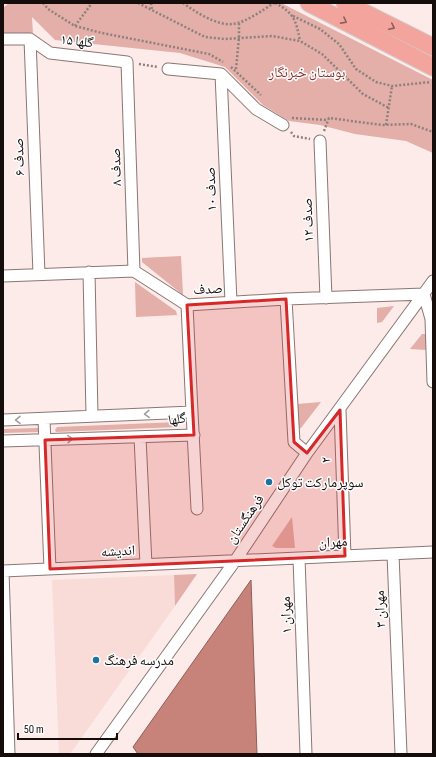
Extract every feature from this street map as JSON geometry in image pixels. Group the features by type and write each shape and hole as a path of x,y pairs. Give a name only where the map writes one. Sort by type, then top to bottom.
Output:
{"main road":[{"path":"309,3 433,67"},
{"path":"345,3 433,48"}],"street":[{"path":"3,39 30,39"},
{"name":"گلها ۱۵","path":"30,39 50,53 127,62"},
{"name":"صدف ۶","path":"30,39 39,274"},
{"name":"صدف ۸","path":"127,62 134,271"},
{"path":"168,69 221,74 256,109 283,125"},
{"name":"صدف ۱۰","path":"221,74 231,302"},
{"name":"صدف ۱۲","path":"320,141 326,298"},
{"path":"3,276 134,271"},
{"name":"صدف","path":"134,271 187,305 286,298 424,294"},
{"path":"89,272 92,416"},
{"name":"فرهنگستان","path":"96,754 235,561 307,453 340,410 433,281"},
{"path":"424,294 431,320 433,382"},
{"path":"286,298 294,442 307,453"},
{"path":"187,305 192,412"},
{"name":"۲","path":"340,410 345,556"},
{"name":"گلها","path":"3,420 192,412 194,435 3,441"},
{"path":"44,419 50,569"},
{"path":"194,435 197,509"},
{"path":"140,437 146,565"},
{"name":"مهران","path":"235,561 433,552"},
{"name":"مهران ۳","path":"393,554 401,754"},
{"name":"مهران ۱","path":"299,558 306,754"},
{"name":"اندیشه","path":"3,571 235,561"},
{"path":"3,571 9,754"}],"path":[{"path":"75,26 92,3"},
{"path":"138,3 205,37 272,36 300,41 322,54 364,94 389,108"},
{"path":"151,3 152,11"},
{"path":"183,3 194,11 215,21 232,24 251,17 275,3 289,10 297,24 300,41"},
{"path":"292,16 320,29 339,44 356,69 376,82 392,86 433,82"},
{"path":"236,69 239,37 238,22"},
{"path":"127,62 168,69"},
{"path":"386,125 392,86"},
{"path":"329,118 386,125 411,124 433,132"},
{"path":"283,125 294,136 320,141"}],"highlighted area":[{"path":"286,299 294,442 307,453 340,410 345,556 50,569 45,440 194,435 187,305"}],"shaded area":[{"name":"مدرسه فرهنگ","path":"174,575 175,606 70,754 59,754 52,580"},
{"path":"251,580 257,754 138,754 133,747"}],"green space":[{"name":"بوستان خبرنگار","path":"9,3 281,3 433,80 433,153 406,141 355,134 320,125 289,121 263,105 225,67 180,53 55,40 32,17 33,35 3,35 3,8"},
{"path":"181,256 183,295 142,262 142,258"},
{"path":"135,282 176,311 177,315 136,317"},
{"path":"394,306 382,322 377,323 377,308"},
{"path":"422,334 426,334 426,350 410,349"},
{"path":"321,402 301,428 297,429 297,404"},
{"path":"178,422 180,424 178,427 56,432 55,430 57,427"},
{"path":"38,428 40,430 38,432 3,433 3,429"},
{"path":"292,517 295,548 276,548 272,546"},
{"path":"197,574 175,606 174,575"}],"place":[{"name":"سوپرمارکت توکل","path":"269,482"},
{"name":"مدرسه فرهنگ","path":"96,660"}]}
